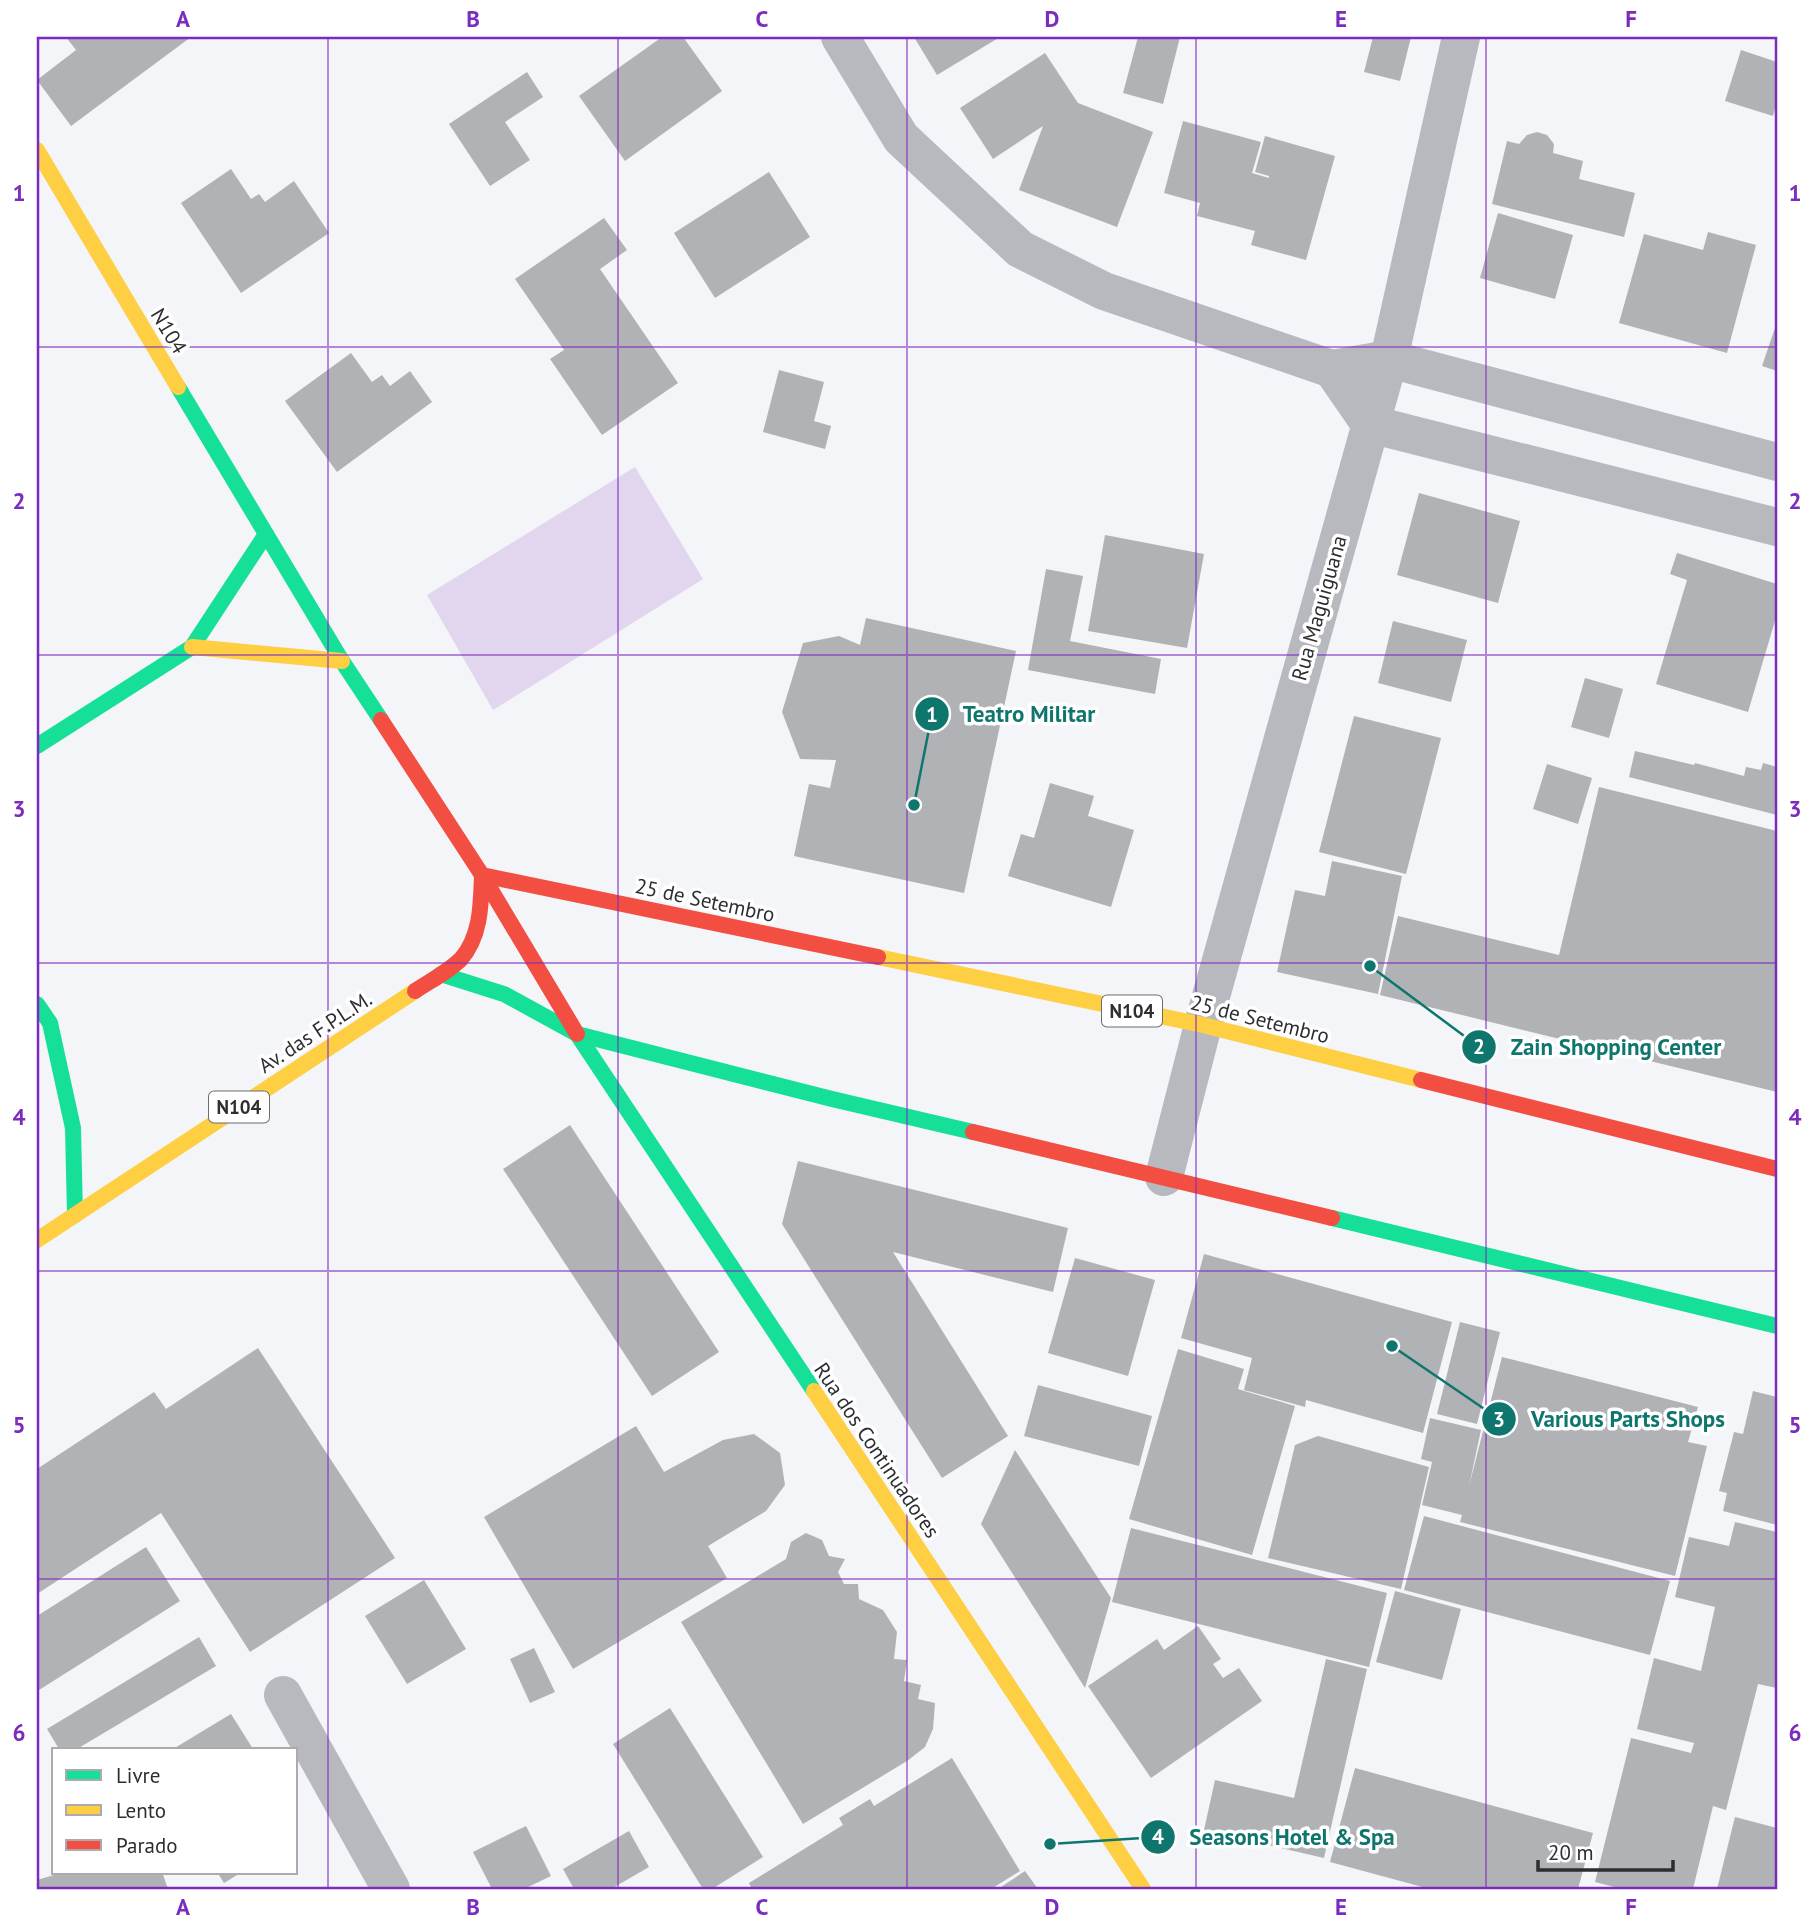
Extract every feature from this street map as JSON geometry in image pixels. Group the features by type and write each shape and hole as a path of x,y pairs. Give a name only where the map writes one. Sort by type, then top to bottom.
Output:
{"main road":[{"name":"N104","path":"37,150 342,661 482,875 577,1034"},
{"path":"37,746 192,647 266,534"},
{"path":"192,647 342,661"},
{"name":"N104","path":"441,974 463,957 475,936 482,875"},
{"name":"25 de Setembro","path":"482,875 1203,1026 1777,1169"},
{"path":"441,974 504,994 577,1034 832,1099 1777,1326"},
{"name":"Av. das F.P.L.M.","path":"37,1240 441,974"},
{"path":"37,1004 50,1023 73,1128 75,1215"},
{"name":"Rua dos Continuadores","path":"577,1034 1143,1889"}],"street":[{"path":"840,37 901,138 1020,249 1104,291 1332,369 1389,359 1777,462"},
{"name":"Rua Maguiguana","path":"1164,1177 1203,1026 1389,359 1461,37"},
{"path":"1332,369 1370,425 1777,527"},
{"path":"283,1695 391,1889"}],"shaded area":[{"path":"635,467 703,579 493,710 427,595"}],"building":[{"path":"66,37 191,37 71,126 37,80 76,50"},
{"path":"662,37 683,37 722,91 625,161 579,96"},
{"path":"914,37 1000,37 937,75"},
{"path":"1138,37 1180,37 1163,104 1123,93"},
{"path":"1373,37 1411,37 1400,81 1364,72"},
{"path":"1741,50 1777,62 1777,101 1773,116 1725,101"},
{"path":"1045,53 1078,103 1153,132 1117,227 1019,190 1043,126 993,159 960,108"},
{"path":"527,72 543,97 505,122 530,160 490,186 449,124"},
{"path":"1183,121 1261,142 1252,173 1269,178 1255,172 1265,136 1335,156 1306,260 1251,245 1255,231 1197,216 1200,203 1164,193"},
{"path":"1537,132 1547,135 1554,144 1553,153 1583,161 1579,179 1635,193 1624,237 1492,204 1507,141 1519,144 1527,135"},
{"path":"231,169 251,199 259,194 265,202 294,181 329,233 241,293 181,203"},
{"path":"769,172 810,237 715,298 674,233"},
{"path":"1498,213 1573,235 1555,299 1480,278"},
{"path":"604,218 627,250 600,269 678,383 602,435 550,359 564,350 515,279"},
{"path":"1708,232 1756,245 1727,353 1619,323 1644,234 1703,250"},
{"path":"1777,322 1777,371 1762,366"},
{"path":"351,353 372,382 382,375 390,386 410,371 432,402 337,472 285,401"},
{"path":"779,370 824,382 814,421 831,426 825,449 763,432"},
{"path":"1419,493 1520,521 1498,603 1397,575"},
{"path":"1105,535 1204,554 1187,648 1088,631"},
{"path":"1677,553 1777,584 1777,614 1748,712 1656,684 1687,580 1670,574"},
{"path":"1046,569 1083,576 1070,641 1161,659 1155,694 1028,670"},
{"path":"866,618 1016,651 964,893 794,856 809,784 830,788 836,760 800,759 782,712 803,643 839,636 860,645"},
{"path":"1393,621 1467,640 1451,702 1378,683"},
{"path":"1585,678 1623,689 1609,738 1571,727"},
{"path":"1354,716 1441,738 1406,874 1319,852"},
{"path":"1635,751 1744,776 1746,767 1761,770 1763,763 1777,767 1777,815 1629,777"},
{"path":"1547,764 1592,778 1578,824 1533,809"},
{"path":"1050,783 1094,796 1088,816 1134,830 1111,907 1008,876 1021,834 1034,838"},
{"path":"1599,787 1777,831 1777,1092 1380,995 1398,916 1559,955"},
{"path":"1332,861 1402,876 1378,994 1277,972 1295,890 1325,896"},
{"path":"570,1125 719,1352 652,1396 503,1169"},
{"path":"798,1161 1068,1228 1053,1292 893,1252 1008,1436 942,1478 782,1224"},
{"path":"1204,1254 1452,1322 1423,1433 1306,1400 1305,1407 1244,1390 1252,1358 1181,1338"},
{"path":"1075,1258 1155,1280 1128,1376 1048,1353"},
{"path":"1460,1322 1500,1332 1477,1424 1437,1414"},
{"path":"258,1348 395,1558 250,1652 161,1513 37,1594 37,1469 154,1392 166,1409"},
{"path":"1178,1349 1244,1369 1238,1389 1295,1406 1252,1555 1129,1519"},
{"path":"1502,1357 1698,1407 1688,1442 1707,1446 1675,1576 1460,1522 1462,1515 1422,1505 1432,1462 1421,1459 1430,1418 1481,1430 1469,1486"},
{"path":"1038,1385 1152,1416 1139,1466 1024,1436"},
{"path":"1753,1391 1777,1397 1777,1525 1723,1511 1727,1493 1719,1491 1734,1432 1743,1434"},
{"path":"636,1426 664,1472 723,1440 754,1434 780,1453 785,1485 766,1511 708,1546 727,1578 573,1669 484,1517"},
{"path":"1318,1436 1429,1467 1401,1589 1268,1558 1295,1445"},
{"path":"1015,1450 1111,1598 1085,1688 981,1524"},
{"path":"1424,1516 1670,1581 1650,1655 1404,1590"},
{"path":"1735,1522 1777,1532 1777,1688 1758,1684 1726,1810 1713,1806 1693,1889 1622,1889 1595,1882 1631,1738 1691,1753 1694,1743 1637,1729 1654,1658 1701,1671 1715,1607 1675,1597 1689,1537 1729,1546"},
{"path":"1131,1528 1387,1593 1369,1667 1112,1602"},
{"path":"806,1533 822,1540 829,1556 845,1559 838,1572 844,1584 858,1584 859,1599 883,1610 897,1632 894,1659 907,1660 904,1681 921,1685 918,1699 935,1703 933,1729 925,1747 907,1761 803,1824 681,1622 786,1559 791,1542"},
{"path":"146,1547 180,1601 39,1690 37,1616"},
{"path":"424,1580 466,1649 407,1684 365,1616"},
{"path":"1395,1591 1461,1609 1442,1680 1376,1662"},
{"path":"1198,1626 1221,1659 1213,1664 1223,1678 1239,1668 1262,1701 1151,1778 1088,1686 1157,1639 1164,1650"},
{"path":"199,1637 216,1666 79,1748 58,1748 47,1729"},
{"path":"534,1648 555,1692 530,1703 510,1659"},
{"path":"1326,1659 1367,1669 1324,1858 1204,1830 1215,1780 1294,1798"},
{"path":"670,1708 763,1857 712,1889 703,1889 613,1744"},
{"path":"231,1714 252,1748 175,1748"},
{"path":"952,1758 1020,1871 991,1889 752,1889 749,1883 843,1825 839,1818 870,1799 874,1806"},
{"path":"1355,1768 1593,1833 1578,1889 1430,1889 1330,1862"},
{"path":"1735,1817 1777,1828 1777,1889 1717,1889"},
{"path":"526,1826 551,1876 524,1889 492,1889 473,1852"},
{"path":"629,1831 649,1867 611,1889 574,1889 563,1869"},
{"path":"1025,1871 1038,1889 998,1889"},
{"path":"57,1874 163,1874 168,1889 37,1889 37,1880"},
{"path":"218,1874 239,1874 224,1883"}],"traffic: fast":[{"path":"178,387 266,534"},
{"path":"37,746 192,647 266,534 342,661 381,720"},
{"path":"441,974 504,994 577,1034 973,1132"},
{"path":"37,1004 50,1023 73,1128 75,1215"},
{"path":"577,1034 814,1391"},
{"path":"1332,1218 1777,1326"}],"traffic: slow":[{"path":"37,150 178,387"},
{"path":"192,647 342,661"},
{"path":"878,957 1203,1025 1421,1080"},
{"path":"37,1240 415,991"},
{"path":"814,1391 1143,1889"}],"traffic: jam":[{"path":"381,720 482,875 577,1034"},
{"path":"482,875 878,957"},
{"path":"415,991 450,968 468,950 479,919 482,875"},
{"path":"1421,1080 1777,1169"},
{"path":"973,1132 1332,1218"}],"place":[{"name":"Teatro Militar","path":"914,805"},
{"name":"Zain Shopping Center","path":"1370,966"},
{"name":"Various Parts Shops","path":"1392,1346"},
{"name":"Seasons Hotel & Spa","path":"1050,1844"}]}
